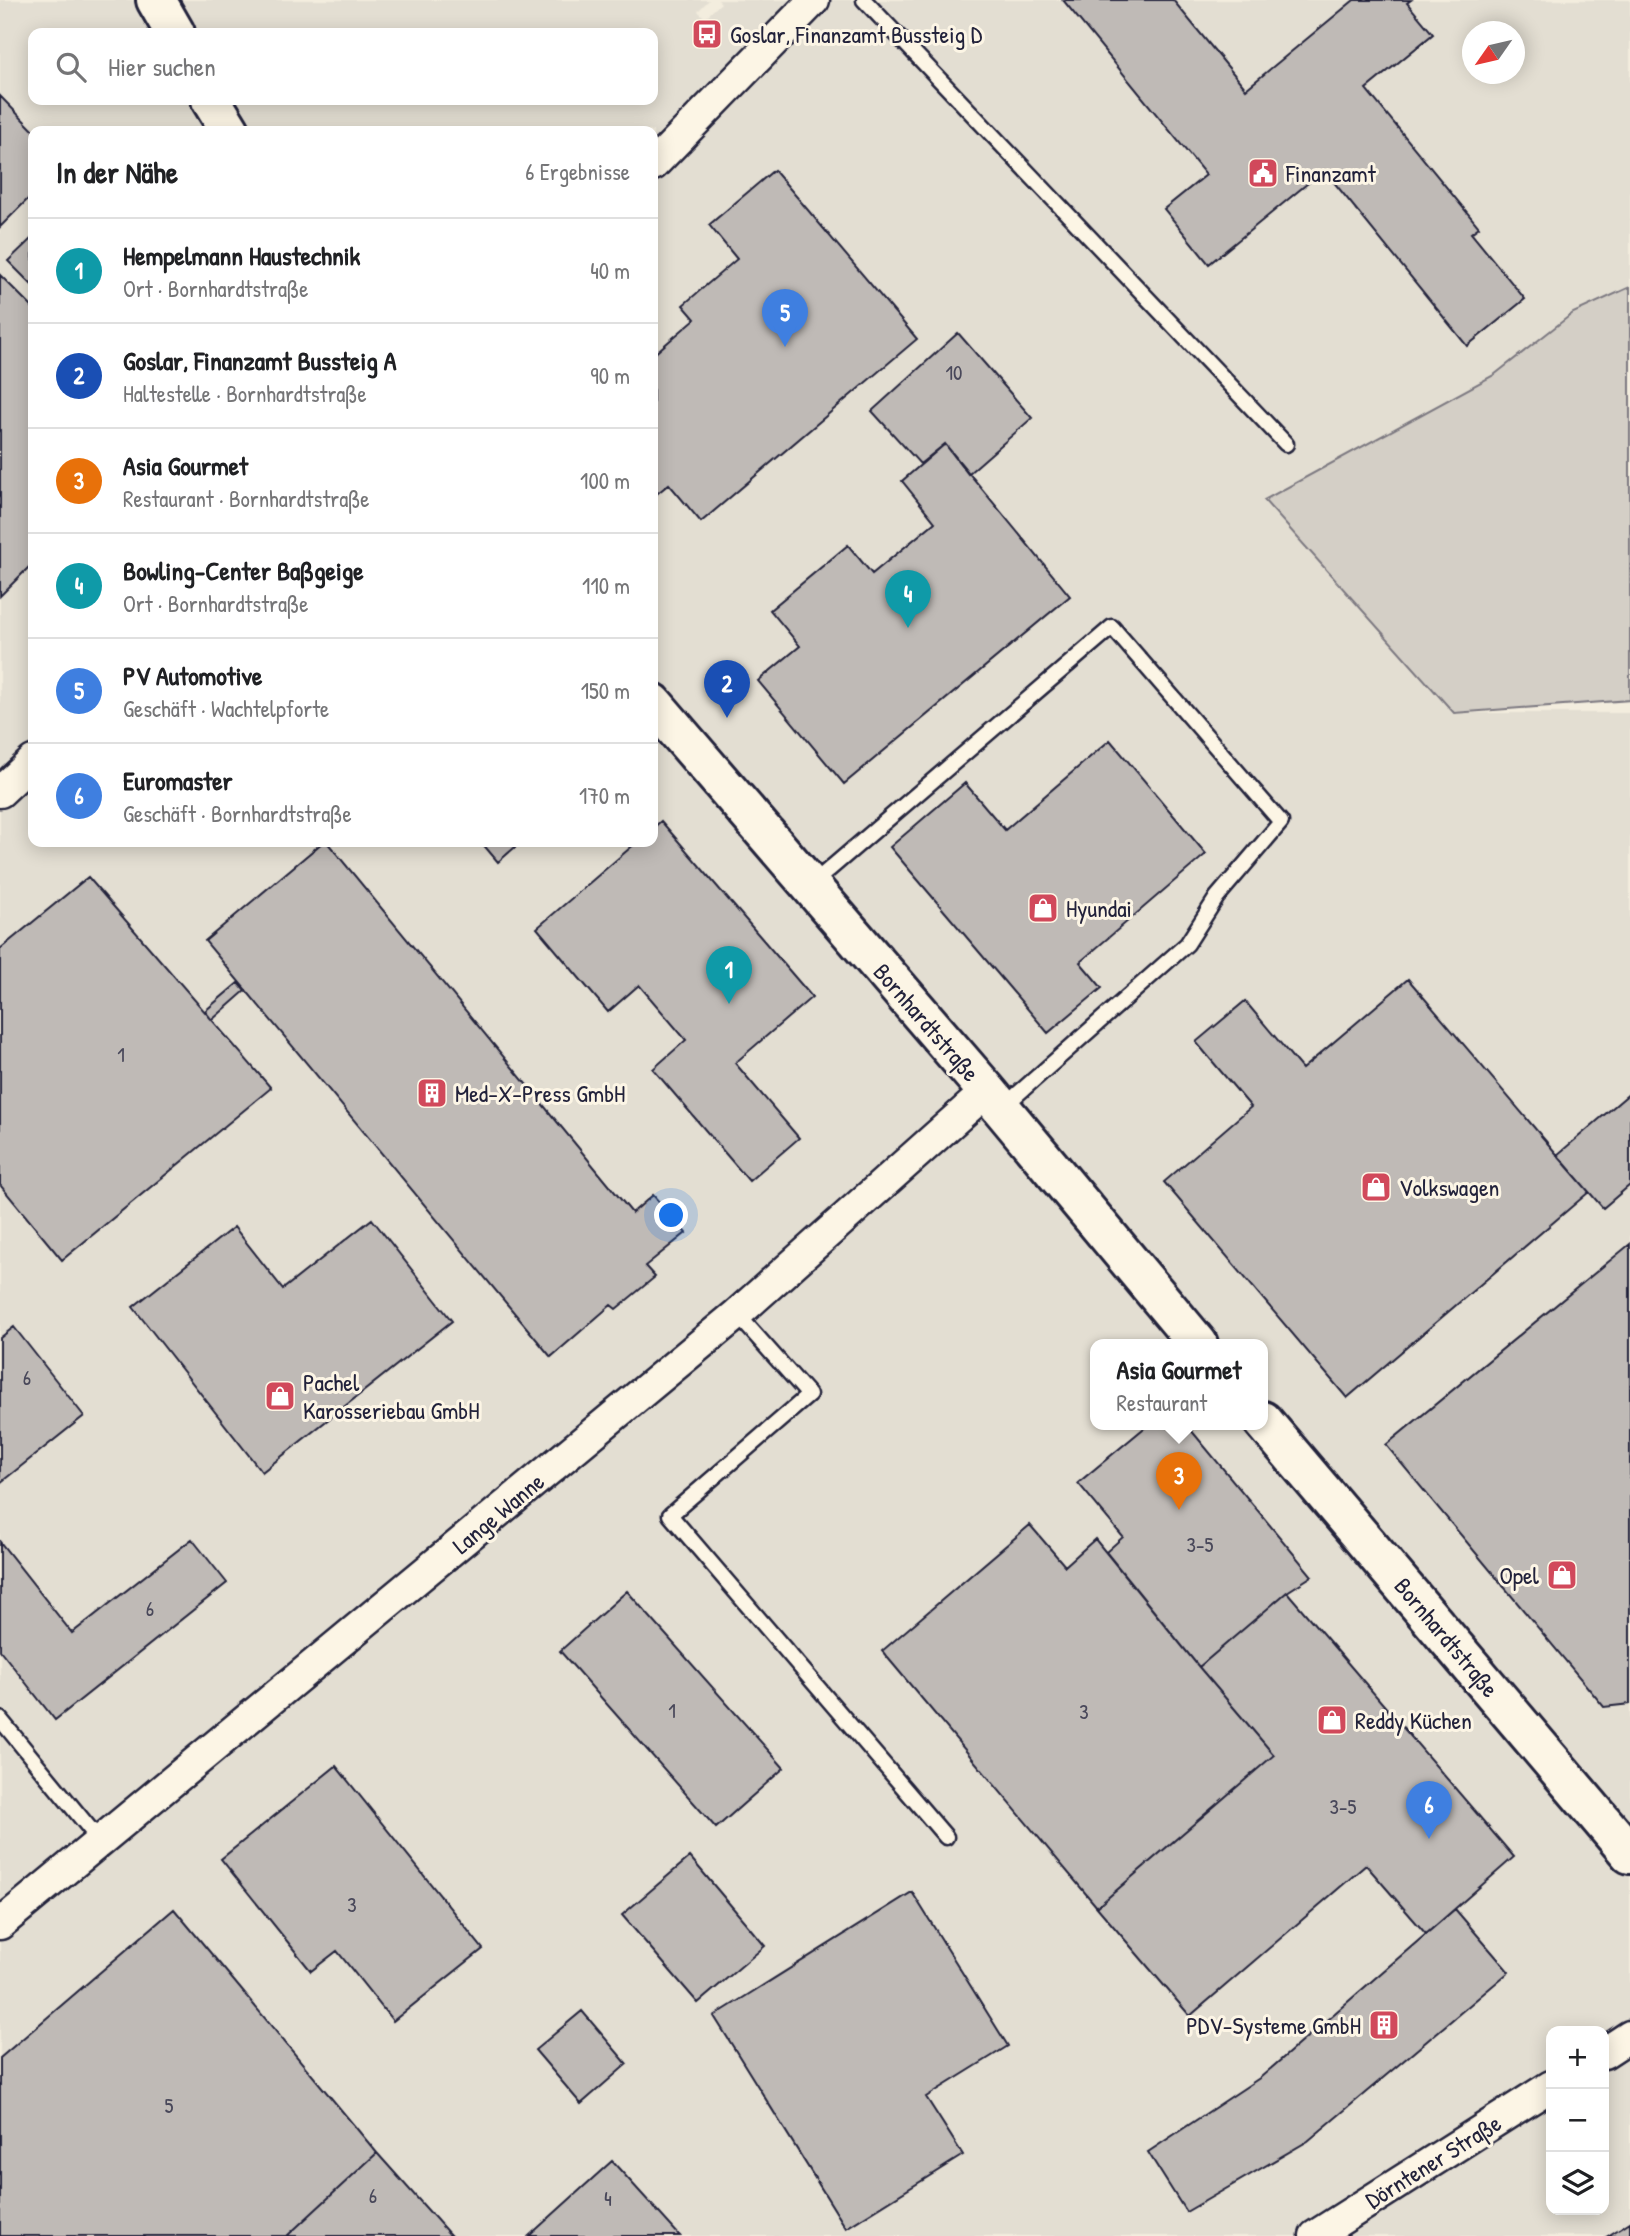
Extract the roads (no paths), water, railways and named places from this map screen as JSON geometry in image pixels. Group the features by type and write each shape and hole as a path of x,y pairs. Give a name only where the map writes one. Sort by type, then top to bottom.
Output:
{"street":[{"path":"156,0 172,28"},
{"path":"658,160 814,0"},
{"path":"214,105 227,126"},
{"name":"Bornhardtstraße","path":"658,709 994,1100 1194,1339"},
{"path":"0,792 28,766"},
{"name":"Lange Wanne","path":"0,1924 994,1100"},
{"name":"Bornhardtstraße","path":"1268,1427 1630,1854"},
{"path":"1609,2050 1630,2036"},
{"name":"Dörntener Straße","path":"1315,2236 1546,2089"}],"lane":[{"path":"864,0 1286,443"},
{"path":"810,886 1112,627 1281,822 1217,897 1187,944 994,1100"},
{"path":"737,1314 809,1395 670,1515 946,1838"},
{"path":"0,1719 100,1841"}],"place":[{"name":"Goslar, Finanzamt Bussteig D","path":"707,34"},
{"name":"Finanzamt","path":"1263,173"},
{"name":"PV Automotive","path":"785,347"},
{"name":"Bowling-Center Baßgeige","path":"908,628"},
{"name":"Goslar, Finanzamt Bussteig A","path":"727,718"},
{"name":"Hyundai","path":"1043,908"},
{"name":"Hempelmann Haustechnik","path":"729,1004"},
{"name":"Med-X-Press GmbH","path":"432,1093"},
{"name":"Volkswagen","path":"1376,1187"},
{"name":"Pachel Karosseriebau GmbH","path":"280,1396"},
{"name":"Asia Gourmet","path":"1179,1510"},
{"name":"Opel","path":"1562,1575"},
{"name":"Reddy Küchen","path":"1332,1720"},
{"name":"Euromaster","path":"1429,1839"},
{"name":"PDV-Systeme GmbH","path":"1384,2025"}]}
